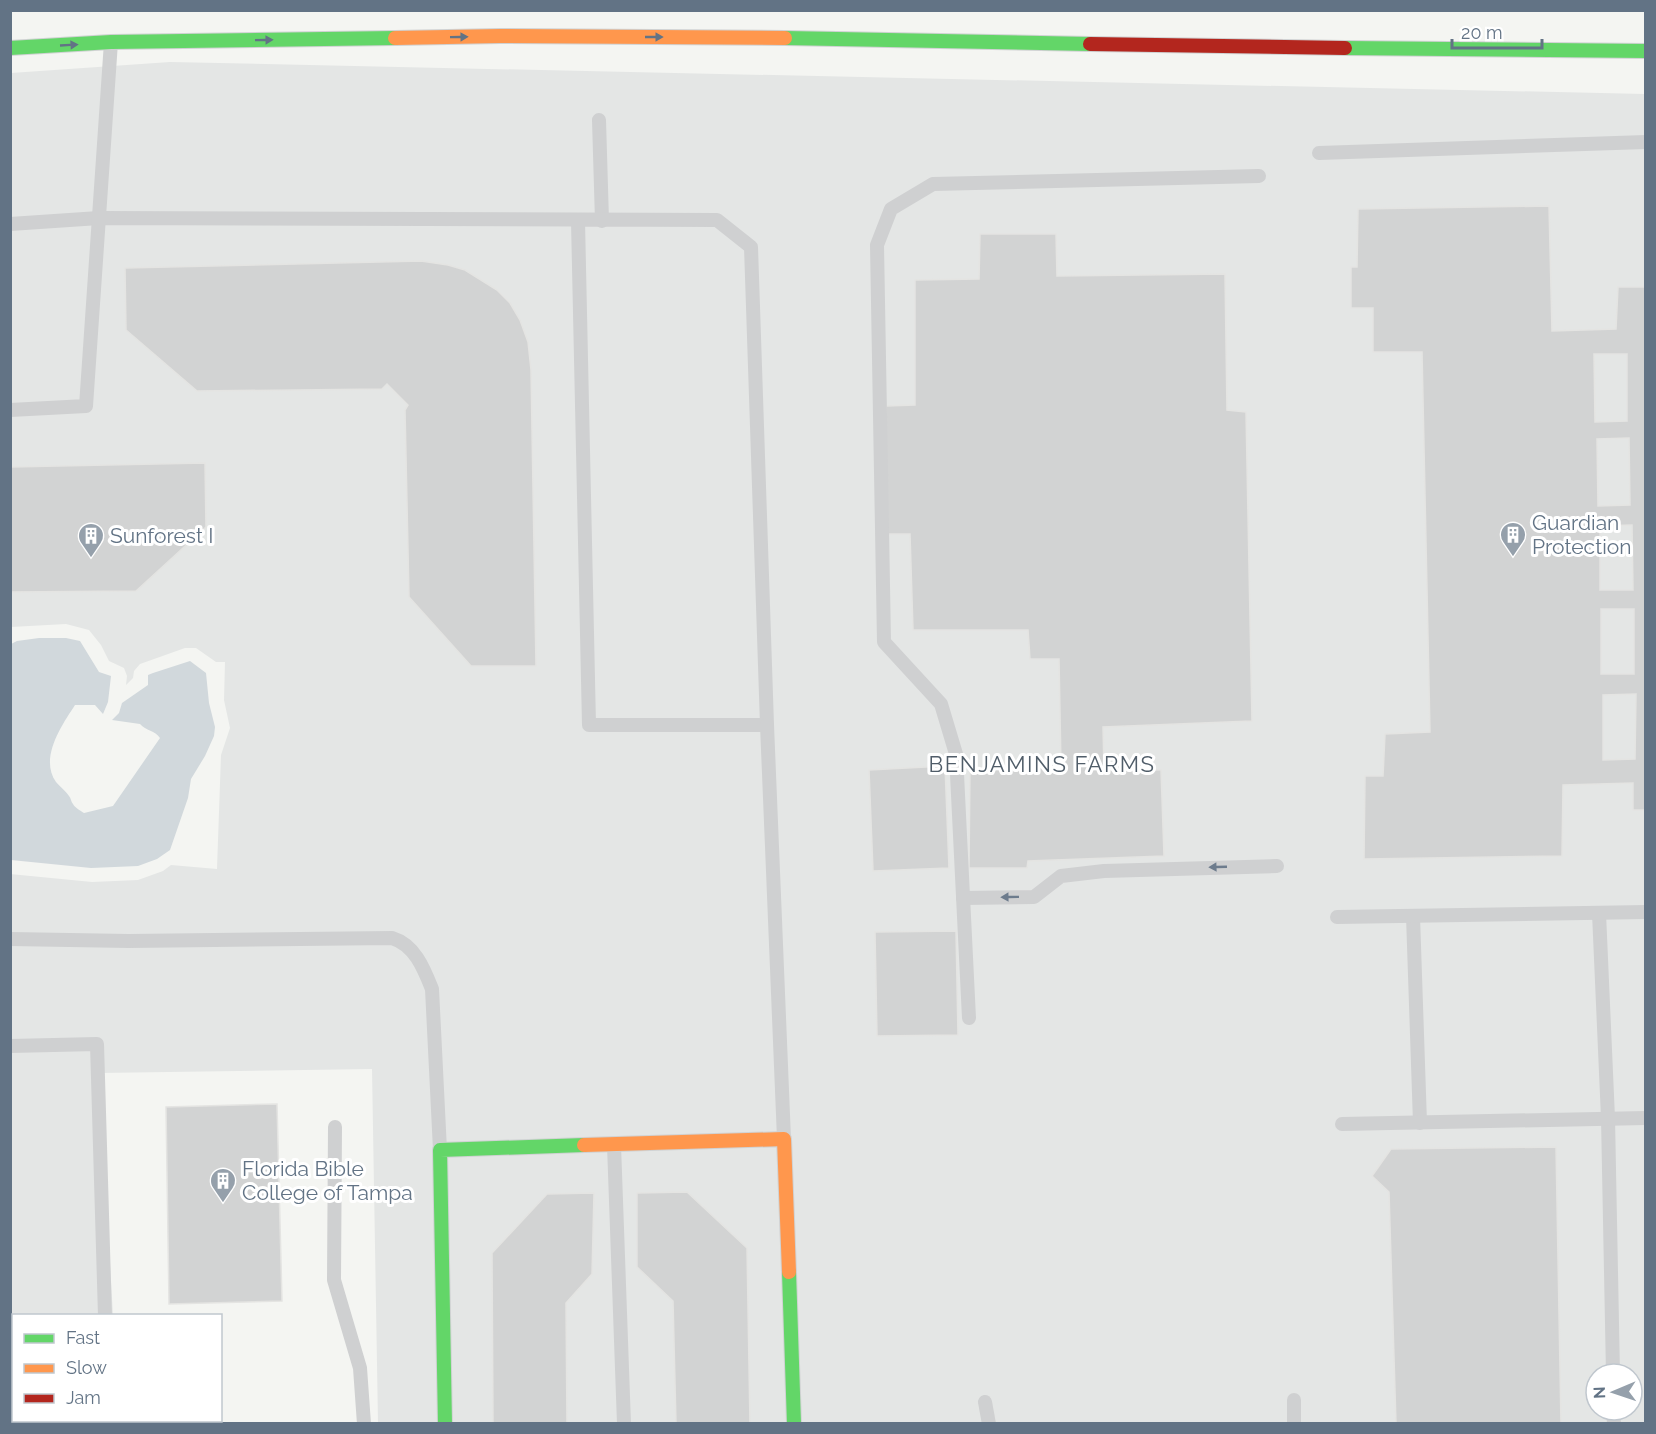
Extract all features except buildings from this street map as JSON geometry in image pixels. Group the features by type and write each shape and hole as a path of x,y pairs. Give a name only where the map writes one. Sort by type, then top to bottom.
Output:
{"main road":[{"path":"10,48 111,42 512,36 1646,51"},
{"path":"445,1424 440,1150 784,1139 794,1424"}],"lane":[{"path":"10,410 86,406 111,42"},
{"path":"599,120 602,221"},
{"path":"1319,153 1646,142"},
{"path":"969,1018 956,753 941,704 884,642 877,245 891,209 933,184 1258,176"},
{"path":"10,224 99,218 717,220 752,247 767,725 784,1139"},
{"path":"579,221 589,725 767,725"},
{"path":"963,898 1034,897 1061,876 1104,871 1276,866"},
{"path":"1337,917 1646,912"},
{"path":"1599,913 1608,1118 1613,1362"},
{"path":"1413,916 1420,1123"},
{"path":"10,939 140,941 392,938 403,941 423,967 432,989 440,1150"},
{"path":"10,1046 97,1044 105,1314"},
{"path":"1342,1125 1646,1118"},
{"path":"335,1127 334,1280 360,1368 364,1424"},
{"path":"614,1144 624,1424"},
{"path":"1294,1400 1294,1424"},
{"path":"985,1402 988,1424"}],"shaded area":[{"path":"170,62 1645,94 1645,1423 378,1423 372,1069 99,1073 113,1314 12,1314 12,1422 119,1423 11,1423 10,874 92,882 138,880 163,871 171,865 217,869 221,755 230,728 224,700 225,662 216,662 196,648 185,648 140,664 134,671 133,678 126,685 127,676 124,668 109,661 101,645 89,630 66,624 11,627 11,73"},
{"path":"39,638 66,638 80,641 99,672 111,676 108,702 103,714 95,705 75,705 59,732 51,752 51,773 75,807 84,813 113,806 160,738 156,733 140,724 112,720 119,713 122,703 148,685 148,675 153,673 190,661 206,673 209,703 215,727 214,736 191,779 188,798 170,850 157,859 138,866 91,868 11,860 11,644"}],"traffic: fast":[{"path":"10,48 111,42 395,38"},
{"path":"785,38 1090,44"},
{"path":"1345,48 1646,51"},
{"path":"445,1424 440,1150 584,1145"},
{"path":"789,1272 794,1424"}],"traffic: slow":[{"path":"395,38 500,36 785,38"},
{"path":"584,1145 784,1139 789,1272"}],"traffic: jam":[{"path":"1090,44 1345,48"}],"place":[{"name":"Guardian Protection","path":"1513,558"},
{"name":"Sunforest I","path":"91,559"},
{"name":"Florida Bible College of Tampa","path":"223,1204"}],"district":[{"name":"BENJAMINS FARMS","path":"1042,764"}]}
